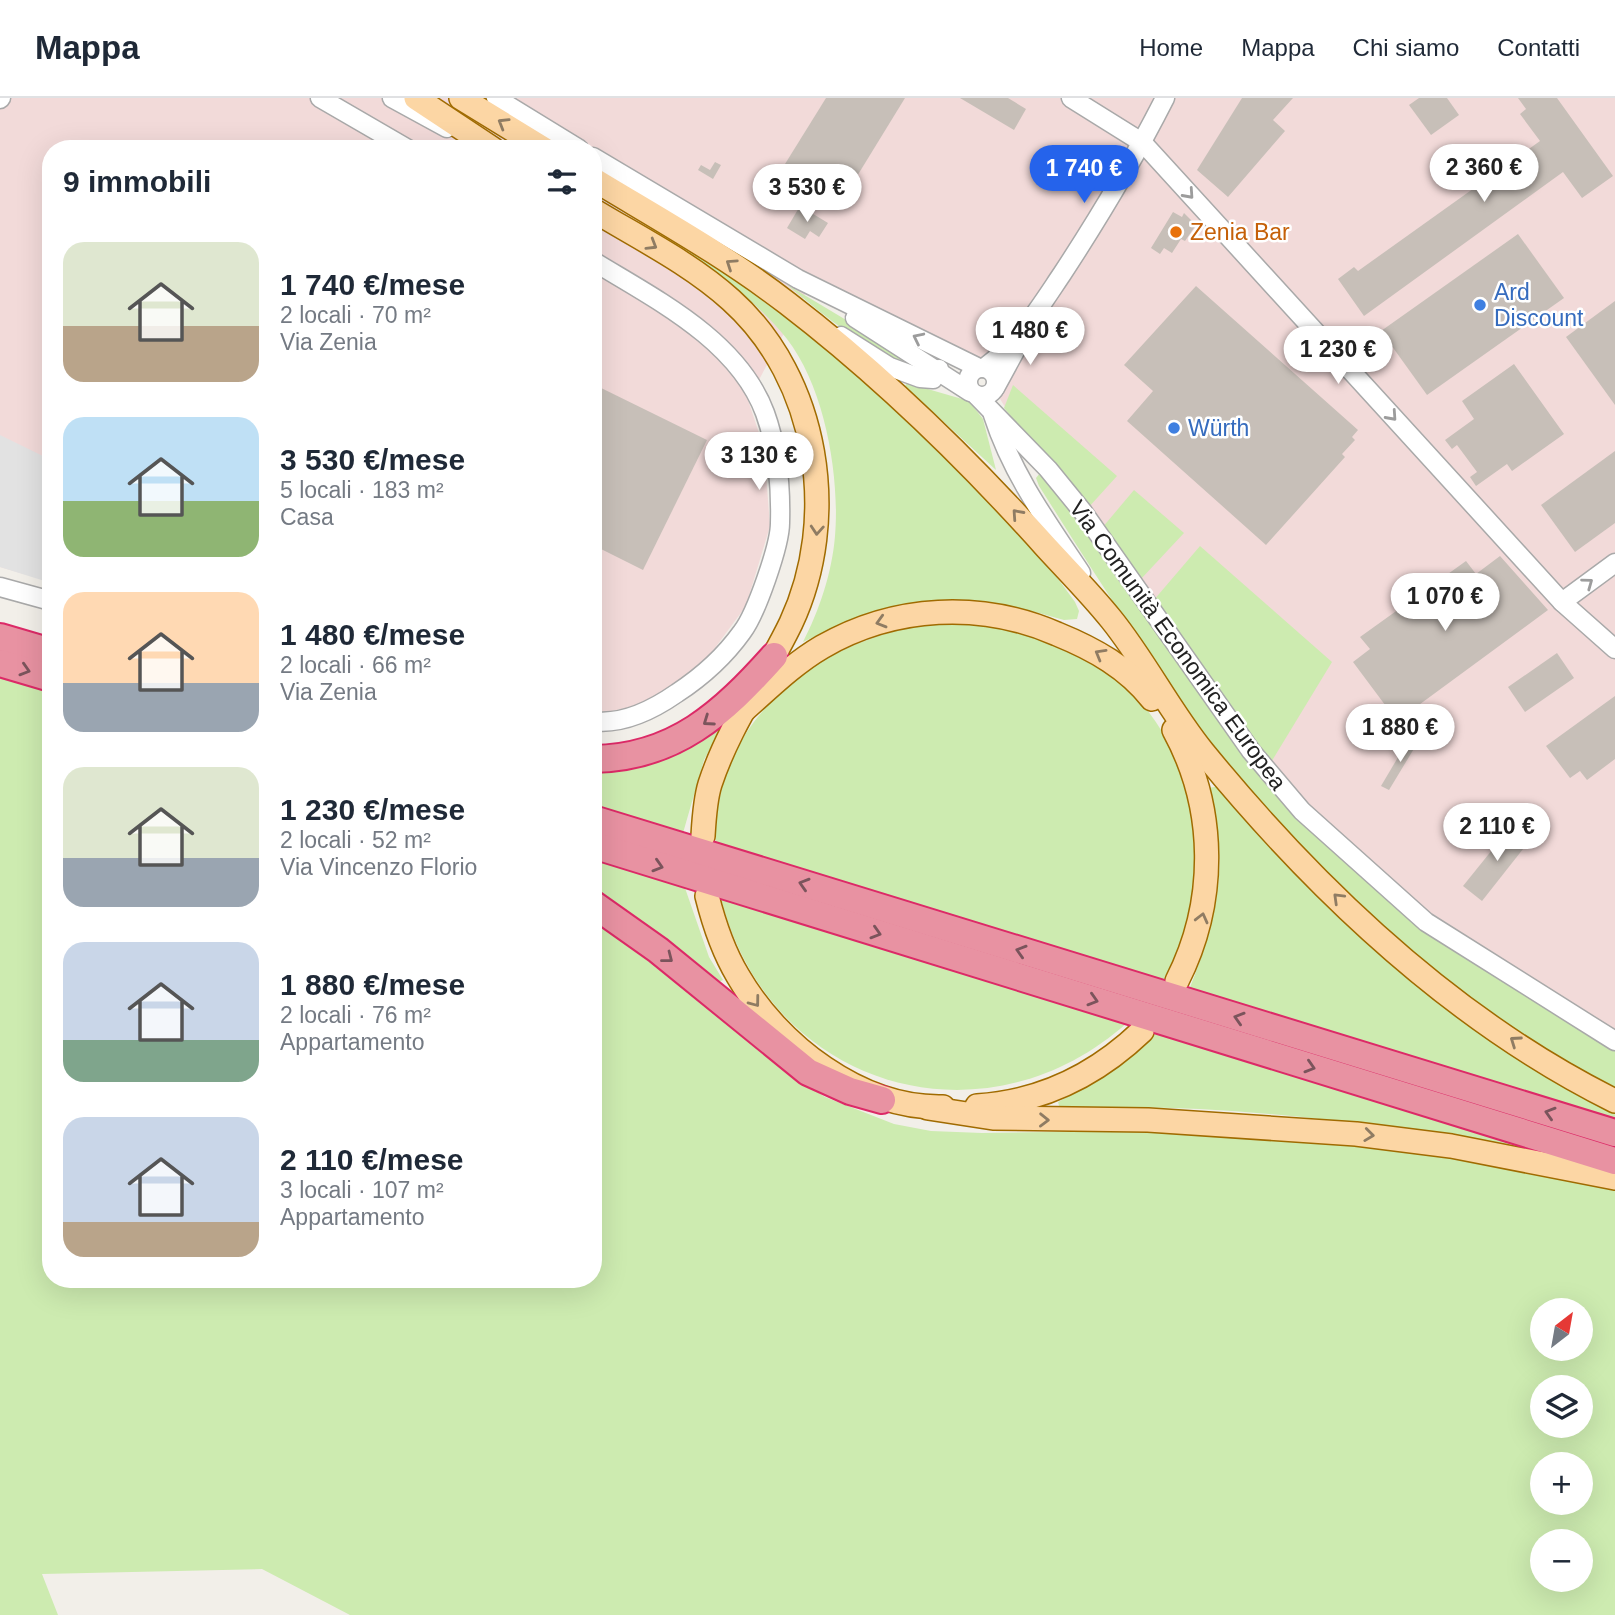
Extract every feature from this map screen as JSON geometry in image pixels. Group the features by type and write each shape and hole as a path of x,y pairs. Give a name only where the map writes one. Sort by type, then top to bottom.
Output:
{"highway":[{"path":"0,637 42,650"},
{"path":"602,758 638,753 691,732 713,719 774,656"},
{"path":"0,663 42,675"},
{"path":"602,822 1615,1133"},
{"path":"602,848 1615,1161"},
{"path":"602,910 668,958 808,1072 850,1091 882,1100"}],"main road":[{"path":"416,98 479,140"},
{"path":"461,98 529,140"},
{"path":"602,184 730,262 787,303 952,446 1112,620 1200,748 1257,816 1396,954 1527,1050 1615,1101"},
{"path":"602,216 686,267 731,300 751,321 775,356 801,407 814,462 816,545 810,570 792,621 725,744 709,786 703,836"},
{"path":"744,710 785,673 835,640 895,618 938,612 981,613 1043,628 1105,657 1149,694 1167,718 1200,748"},
{"path":"1129,645 1149,694"},
{"path":"1167,718 1193,774 1203,817 1208,861 1205,905 1200,925 1177,981"},
{"path":"707,896 728,958 760,1009 802,1050 841,1077 882,1100 993,1118 1148,1120 1356,1134 1451,1146 1615,1178"},
{"path":"928,1108 989,1105 1046,1093 1098,1067 1142,1031"}],"street":[{"path":"320,98 392,140"},
{"path":"392,98 419,115 473,140"},
{"path":"496,98 564,140"},
{"path":"1071,98 1143,143 1562,602 1615,649"},
{"path":"985,396 1027,326 1117,191 1166,98"},
{"path":"602,162 798,279 941,375 985,396"},
{"path":"602,266 677,312 726,355 746,379 765,412 777,464 780,525 762,590 744,630 708,673 637,716 602,720"},
{"path":"798,279 994,375 985,396"},
{"path":"787,303 890,367 920,378 979,369 999,358 1027,326"},
{"path":"979,369 967,385 985,396 1006,453 1025,489 1112,620"},
{"name":"Via Comunità Economica Europea","path":"985,396 1048,469 1141,592 1186,663 1251,751 1302,811 1426,922 1615,1041"},
{"path":"1025,489 1035,469 1048,469"},
{"path":"1562,602 1615,563"},
{"path":"0,587 42,599"}],"shaded area":[{"path":"0,98 1615,98 1615,1047 1551,1007 1311,828 1045,473 974,356 815,276 748,400 764,448 770,526 746,606 709,656 669,688 635,706 602,711 602,140 42,140 42,579 0,567"},
{"path":"0,435 42,456 42,580 0,567"}],"green space":[{"path":"629,215 726,273 823,346 936,442 1056,576 1075,602 1079,611 1077,619 1064,620 993,604 931,602 870,614 803,642 828,578 836,512 827,433 811,382 787,339 752,302 672,242"},
{"path":"786,284 923,366 920,370 901,363 866,344 833,322"},
{"path":"907,383 969,401 983,419 996,470 905,386"},
{"path":"1013,385 1117,476 1088,508 1004,408"},
{"path":"1040,473 1045,473 1200,693 1414,917 1615,1047 1615,1093 1501,1020 1419,961 1339,890 1289,838 1243,783 1157,668 1039,486 1036,478"},
{"path":"1134,490 1184,533 1140,580 1102,528"},
{"path":"1200,546 1332,662 1270,764 1153,601"},
{"path":"946,623 993,627 1041,638 1085,658 1124,685 1151,715 1172,749 1186,787 1193,826 1195,866 1190,906 1180,944 1163,980 716,844 720,798 733,757 755,720 785,688 820,663 860,643 902,630"},
{"path":"0,676 42,689 42,1288 602,1288 602,926 658,964 786,1072 825,1097 894,1124 931,1131 982,1133 1164,1130 1415,1149 1615,1185 1615,1615 350,1615 262,1569 42,1574 58,1615 0,1615"},
{"path":"721,727 704,760 683,833 602,809 602,764 686,742"},
{"path":"1221,786 1267,841 1615,1112 1615,1123 1189,990 1207,939 1218,890 1219,841 1208,788"},
{"path":"602,862 685,888 709,957 723,980 714,984 602,903"},
{"path":"721,898 1128,1022 1071,1062 1010,1084 948,1090 888,1080 832,1055 784,1015 746,963"},
{"path":"1158,1032 1574,1158 1447,1136 1318,1119 1190,1109 1060,1109 1058,1102 1095,1082"}],"building":[{"path":"826,98 905,98 843,199 785,164"},
{"path":"960,98 1008,98 1026,109 1014,130"},
{"path":"1242,98 1293,98 1273,120 1285,131 1228,197 1197,170"},
{"path":"1419,98 1447,98 1459,115 1431,135 1409,105"},
{"path":"1518,98 1557,98 1613,176 1582,198 1563,172 1364,316 1338,279 1354,267 1358,271 1540,141 1520,114 1526,109"},
{"path":"715,162 721,165 713,179 698,170 701,165 710,170"},
{"path":"800,206 828,223 819,237 810,231 805,239 787,228"},
{"name":"Zenia Bar","path":"1173,212 1182,217 1184,213 1196,225 1185,241 1181,239 1172,253 1164,248 1160,254 1151,248"},
{"path":"1518,234 1564,298 1427,395 1381,331"},
{"path":"1196,286 1358,430 1352,437 1355,440 1342,454 1345,457 1266,545 1127,421 1153,391 1124,365"},
{"path":"1615,301 1615,405 1566,337"},
{"path":"1514,364 1564,434 1512,471 1507,464 1476,486 1470,477 1477,472 1457,445 1452,449 1445,440 1474,419 1462,401"},
{"path":"602,388 707,440 643,570 602,550"},
{"path":"1615,451 1615,523 1575,552 1541,505"},
{"path":"1500,556 1548,610 1397,721 1353,662 1370,649 1360,637 1466,561 1476,574"},
{"path":"1557,653 1574,678 1525,712 1508,687"},
{"path":"1615,696 1615,759 1587,780 1580,771 1570,778 1546,746"},
{"path":"1410,737 1418,742 1389,790 1381,786"},
{"path":"1513,824 1531,839 1482,901 1463,886"}],"place":[{"name":"Zenia Bar","path":"1176,232"},
{"name":"Ard Discount","path":"1480,305"},
{"name":"Würth","path":"1174,428"}]}
